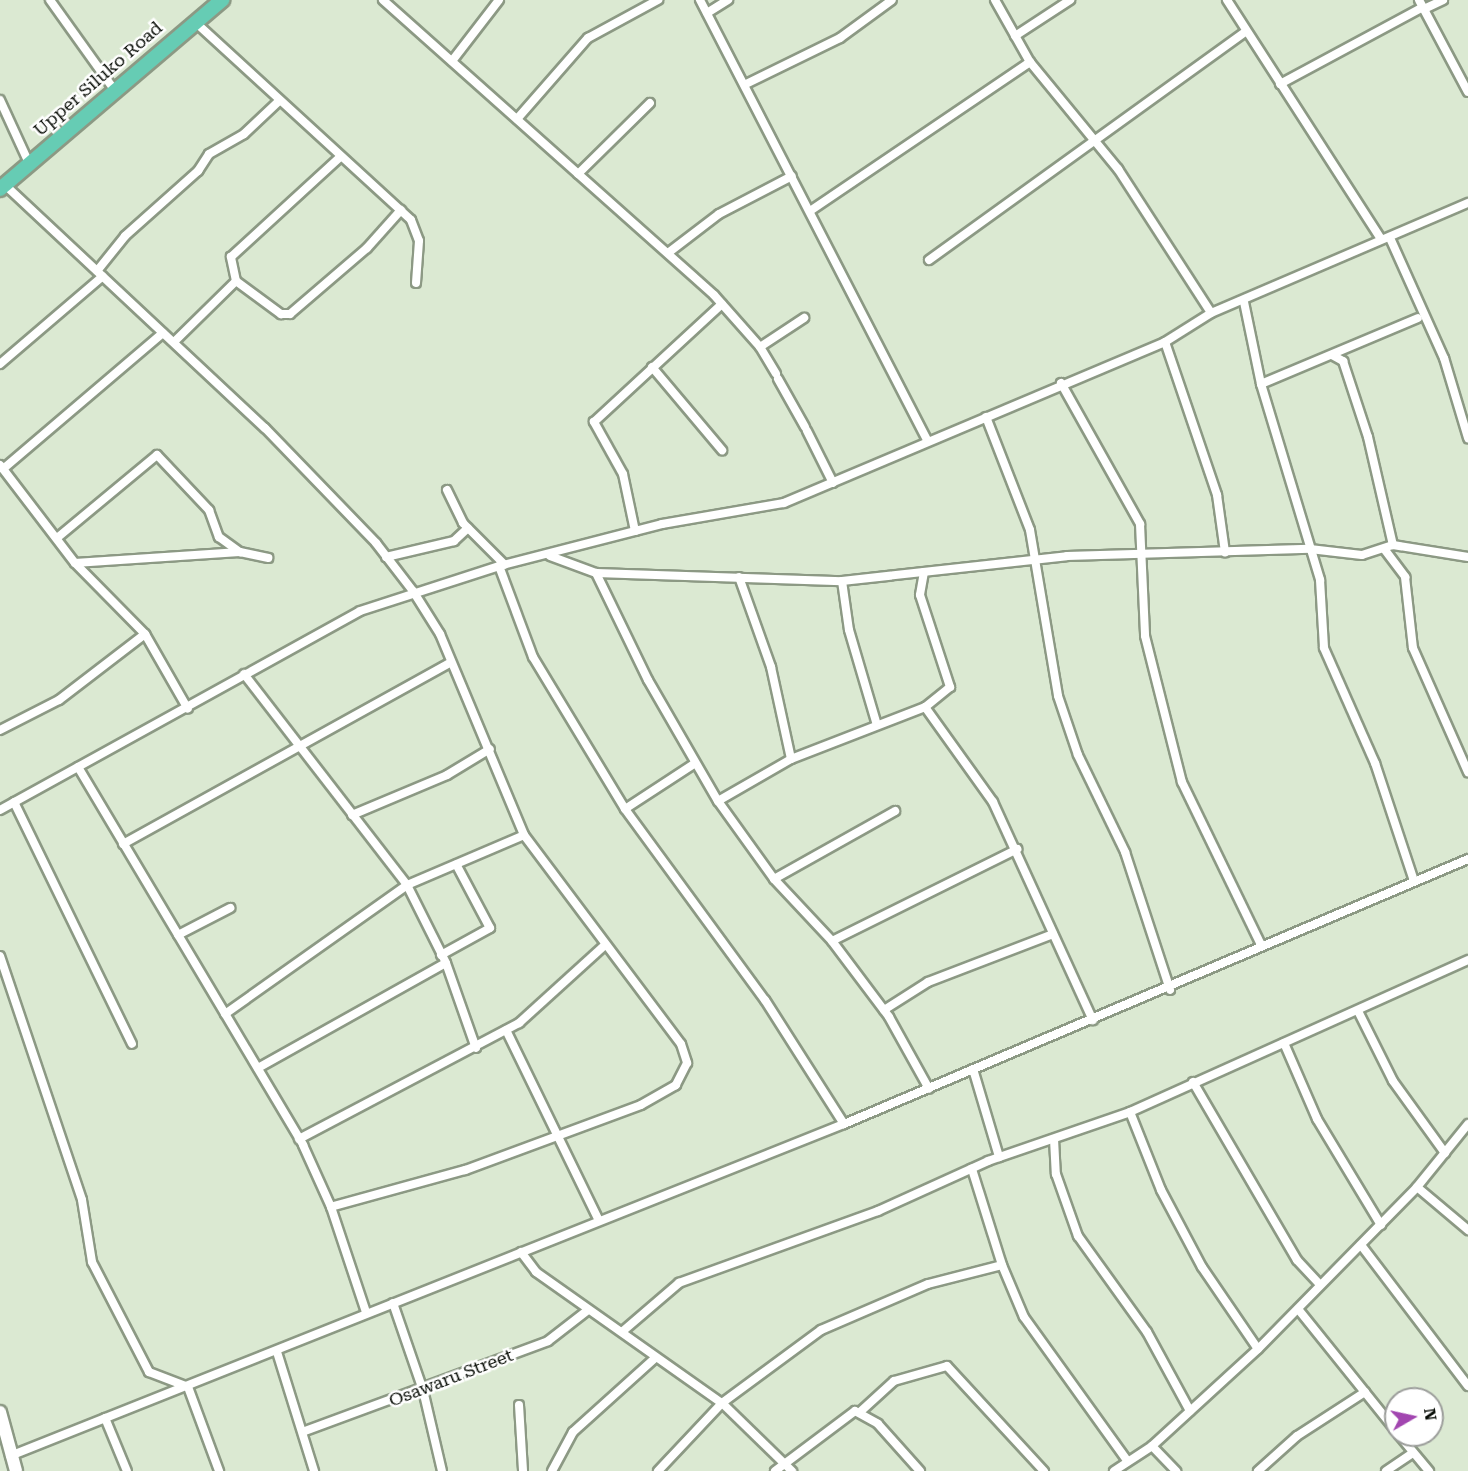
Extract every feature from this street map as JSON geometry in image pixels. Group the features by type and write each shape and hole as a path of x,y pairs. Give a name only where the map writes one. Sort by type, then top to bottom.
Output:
{"main road":[{"name":"Upper Siluko Road","path":"2,187 113,88 222,0"}],"street":[{"path":"51,0 113,88"},
{"path":"383,0 668,253 722,304 760,347 833,483"},
{"path":"452,61 499,0"},
{"path":"517,119 588,38 658,0"},
{"path":"700,0 746,84 927,440"},
{"path":"707,14 728,0"},
{"path":"746,84 840,38 892,0"},
{"path":"995,0 1030,62 1096,141 1142,203 1211,313"},
{"path":"1016,36 1070,0"},
{"path":"1227,0 1280,84 1385,239 1443,358 1468,438"},
{"path":"1280,84 1422,5 1443,0"},
{"path":"1422,5 1467,87"},
{"path":"194,21 278,102 401,210 419,241 416,283"},
{"path":"929,260 1246,31"},
{"path":"810,211 1030,62"},
{"path":"0,100 29,163"},
{"path":"0,364 100,274 209,154 244,134 278,102"},
{"path":"578,174 650,103"},
{"path":"340,157 231,257 236,281 281,314 290,314 367,248 401,210"},
{"path":"668,253 719,214 792,176"},
{"path":"2,187 100,274 265,428 386,557 413,591 451,662 490,749 524,835 604,946 681,1044 687,1063 676,1085 641,1104 555,1133 465,1170 332,1207"},
{"path":"0,810 188,709 317,630 413,591 502,566 550,556 634,531 784,503 1061,383 1165,342 1211,313 1244,302 1468,203"},
{"path":"174,342 236,281"},
{"path":"1244,302 1261,384 1320,580 1324,648 1375,763 1414,881"},
{"path":"634,531 623,474 594,422 722,304"},
{"path":"760,347 804,318"},
{"path":"1261,384 1418,318"},
{"path":"163,333 2,467 75,562 145,634 188,709"},
{"path":"1165,342 1217,495 1225,552"},
{"path":"1332,355 1343,361 1368,436 1389,547 1405,577 1413,648 1468,772"},
{"path":"652,367 722,450"},
{"path":"1061,383 1140,524 1145,636 1182,782 1261,945"},
{"path":"986,417 1036,558 1059,696 1078,755 1125,852 1170,990"},
{"path":"57,538 157,455 209,510 219,537 240,552"},
{"path":"447,490 468,528 502,566 533,657 625,809 765,1000 844,1124"},
{"path":"386,557 454,542 468,528"},
{"path":"550,556 596,573 842,581 1036,558 1310,549 1362,555 1389,547 1468,557"},
{"path":"75,562 240,552 268,558"},
{"path":"718,801 791,759 870,730 876,722 925,707 950,687 920,595 924,572"},
{"path":"596,573 694,764 774,879 832,941 884,1010 929,1089"},
{"path":"739,577 771,667 791,759"},
{"path":"842,581 849,630 876,722"},
{"path":"0,729 59,700 145,634"},
{"path":"123,844 451,662"},
{"path":"244,674 302,743 352,815 407,885 444,959 476,1048"},
{"path":"925,707 957,745 1017,849 1093,1020"},
{"path":"352,815 447,775 490,749"},
{"path":"625,809 694,764"},
{"path":"78,767 299,1139 332,1207 366,1312"},
{"path":"14,802 132,1044"},
{"path":"774,879 895,811"},
{"path":"225,1014 407,885 524,835"},
{"path":"832,941 1017,849"},
{"path":"10,1456 277,1352 366,1312 521,1252 598,1219 844,1124 972,1069 1170,990 1261,945 1468,859"},
{"path":"258,1068 444,959 490,928 456,864"},
{"path":"178,935 230,908"},
{"path":"884,1010 928,982 1053,934"},
{"path":"299,1139 476,1048 506,1030 576,975 604,946"},
{"path":"0,956 82,1200 92,1262 149,1372 188,1387 219,1471"},
{"path":"623,1331 679,1283 752,1252 867,1215 999,1157 1130,1112 1468,960"},
{"path":"1358,1011 1393,1081 1445,1153"},
{"path":"506,1030 598,1219"},
{"path":"1284,1043 1317,1119 1381,1225"},
{"path":"972,1069 999,1157"},
{"path":"1193,1082 1298,1260 1319,1284"},
{"path":"1130,1112 1161,1190 1197,1257 1258,1349"},
{"path":"1114,1471 1126,1459 1152,1446 1258,1349 1319,1284 1361,1245 1417,1187 1468,1124"},
{"path":"1054,1139 1056,1174 1077,1236 1147,1332 1190,1411"},
{"path":"972,1169 1002,1265 1024,1317 1126,1459"},
{"path":"1417,1187 1468,1230"},
{"path":"1361,1245 1468,1386"},
{"path":"521,1252 536,1272 588,1310 623,1331 654,1359 722,1403 792,1471"},
{"path":"658,1471 722,1403 821,1330 867,1307 1002,1265"},
{"path":"393,1303 423,1390 442,1471"},
{"path":"1298,1309 1384,1416"},
{"name":"Osawaru Street","path":"305,1431 423,1390 548,1341 588,1310"},
{"path":"277,1352 305,1431 314,1471"},
{"path":"552,1471 573,1432 654,1359"},
{"path":"775,1471 782,1462 846,1416 860,1412 894,1381 947,1366 1044,1471"},
{"path":"1258,1471 1297,1436 1365,1392"},
{"path":"519,1405 523,1471"},
{"path":"0,1412 10,1456 16,1471"},
{"path":"860,1412 920,1471"},
{"path":"105,1418 127,1471"},
{"path":"1152,1446 1176,1471"},
{"path":"1408,1447 1429,1471"},
{"path":"1386,1471 1413,1453"}]}
